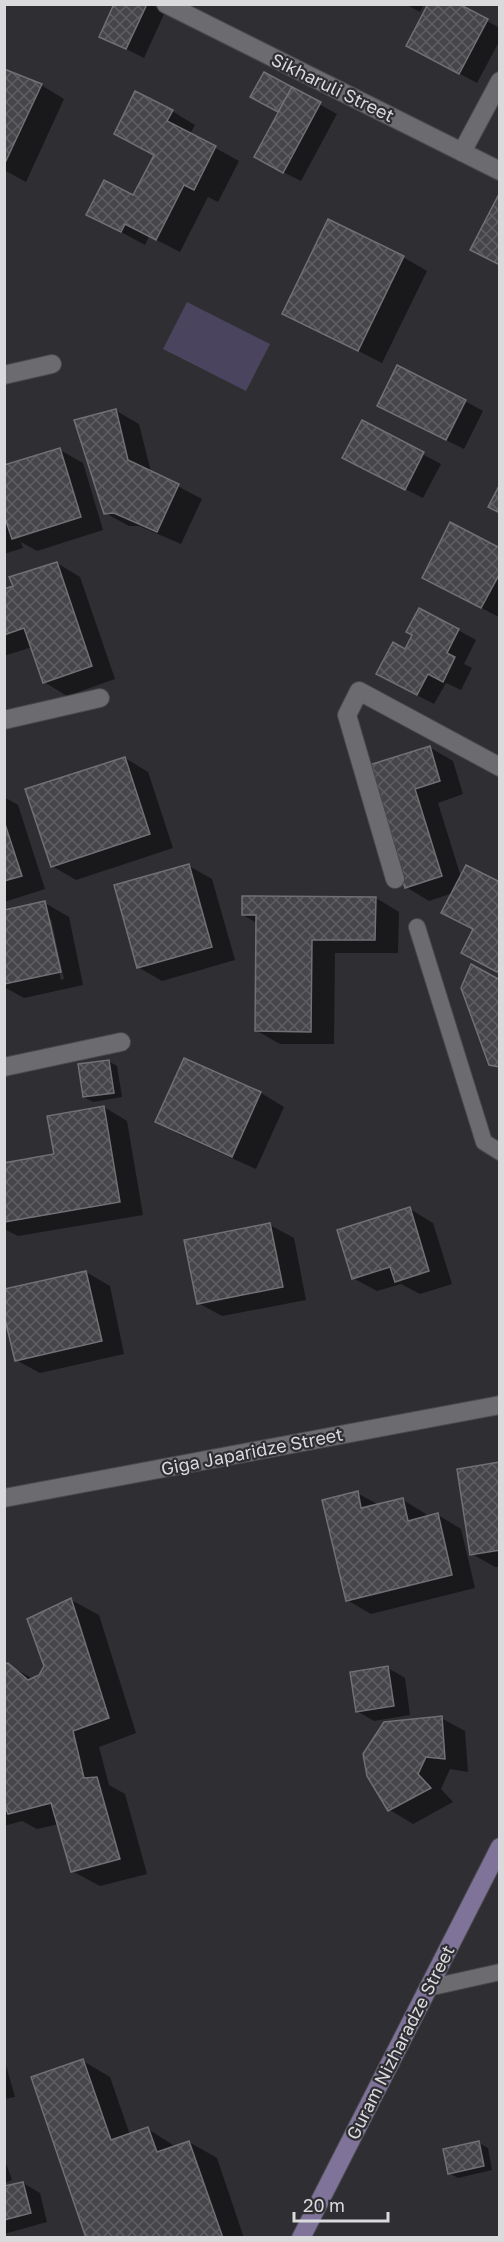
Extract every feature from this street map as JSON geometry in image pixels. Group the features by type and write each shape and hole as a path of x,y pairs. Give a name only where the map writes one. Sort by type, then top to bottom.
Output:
{"street":[{"name":"Sikharuli Street","path":"166,4 500,171"},
{"path":"462,152 500,81"},
{"path":"4,375 52,364"},
{"path":"395,879 347,715 359,691 500,767"},
{"path":"4,720 100,698"},
{"path":"4,1066 121,1041"},
{"name":"Giga Japaridze Street","path":"4,1498 500,1405"},
{"name":"Guram Nizharadze Street","path":"301,2238 500,1847"}],"lane":[{"path":"417,927 484,1142 500,1152"},
{"path":"428,1988 500,1972"}],"shaded area":[{"path":"187,302 270,344 246,391 163,349"}],"building":[{"path":"114,4 147,4 126,49 99,37"},
{"path":"428,4 459,4 488,19 459,74 406,46"},
{"path":"4,69 42,84 4,165"},
{"path":"264,72 292,87 278,112 250,97"},
{"path":"292,87 321,102 283,173 254,157"},
{"path":"135,91 173,110 167,121 216,146 194,190 184,185 156,240 125,224 121,232 86,215 104,180 133,195 154,155 114,134"},
{"path":"500,192 500,265 470,250"},
{"path":"328,219 404,256 358,351 282,314"},
{"path":"397,365 466,400 446,440 377,406"},
{"path":"116,409 128,460 179,484 157,532 114,513 104,514 74,420"},
{"path":"362,420 424,452 405,490 342,458"},
{"path":"60,448 81,517 12,539 4,515 4,465"},
{"path":"500,484 500,513 488,507"},
{"path":"450,522 500,548 500,573 481,608 422,578"},
{"path":"57,562 92,666 43,683 24,628 4,635 4,589 13,586 9,577"},
{"path":"419,608 459,629 447,653 455,657 443,682 428,674 417,695 376,674 393,642 405,649 412,635 406,632"},
{"path":"430,746 440,781 415,789 442,876 405,888 366,766"},
{"path":"125,757 150,834 51,867 25,789"},
{"path":"4,821 22,876 4,881"},
{"path":"189,864 212,947 137,968 114,885"},
{"path":"466,865 500,882 500,968 497,972 461,953 473,929 441,913"},
{"path":"242,896 376,897 375,940 312,940 311,1032 255,1031 256,915 242,915"},
{"path":"45,901 61,972 4,984 4,910"},
{"path":"471,964 500,980 500,1067 489,1065 461,988"},
{"path":"184,1058 261,1092 232,1157 155,1122"},
{"path":"109,1060 114,1093 83,1097 78,1064"},
{"path":"104,1106 120,1202 4,1222 4,1163 54,1154 47,1116"},
{"path":"410,1207 429,1271 395,1282 390,1267 352,1279 337,1230"},
{"path":"270,1223 283,1287 197,1304 184,1240"},
{"path":"86,1271 102,1341 15,1361 4,1315 4,1289"},
{"path":"500,1462 500,1550 470,1555 457,1469"},
{"path":"358,1491 361,1508 403,1498 408,1521 438,1513 452,1575 346,1601 322,1500"},
{"path":"71,1598 109,1718 73,1731 84,1778 97,1777 120,1859 71,1872 51,1803 8,1814 4,1803 4,1664 8,1663 28,1680 39,1675 44,1666 27,1619"},
{"path":"388,1666 394,1706 356,1712 350,1672"},
{"path":"442,1716 445,1759 426,1757 418,1774 431,1788 388,1811 367,1776 363,1754 384,1722"},
{"path":"83,2059 111,2140 148,2127 157,2152 189,2141 223,2238 86,2238 31,2077"},
{"path":"479,2141 484,2166 448,2174 443,2149"},
{"path":"23,2182 31,2213 4,2220 4,2186"}]}
